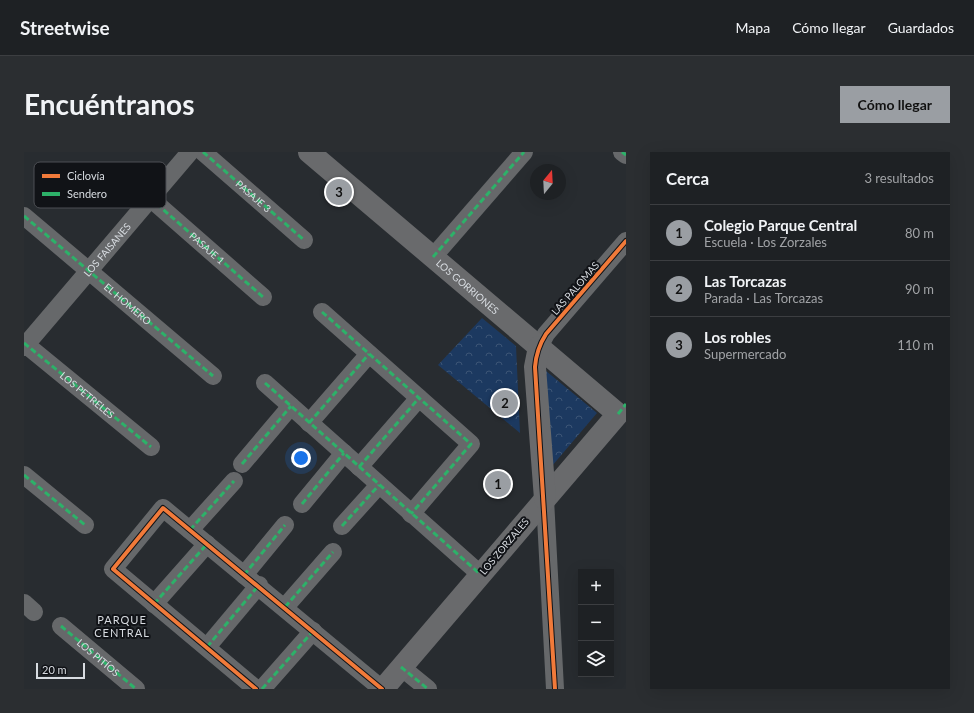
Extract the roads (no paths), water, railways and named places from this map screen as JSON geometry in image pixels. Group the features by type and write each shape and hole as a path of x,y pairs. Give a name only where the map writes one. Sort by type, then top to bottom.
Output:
{"street":[{"name":"LOS FAISANES","path":"166,180 190,152"},
{"name":"PASAJE 3","path":"203,152 304,240"},
{"name":"LOS GORRIONES","path":"309,152 538,347 623,413"},
{"path":"433,257 524,152"},
{"path":"622,152 626,155"},
{"name":"LOS FAISANES","path":"25,345 142,208"},
{"name":"PASAJE 1","path":"162,208 264,297"},
{"name":"EL HOMERO","path":"24,216 213,376"},
{"name":"LAS PALOMAS","path":"538,347 546,334 626,241"},
{"path":"322,312 471,444 411,514"},
{"name":"LOS PETRELES","path":"25,345 151,447"},
{"path":"538,347 535,367 556,689"},
{"path":"309,423 369,354"},
{"path":"265,383 480,574"},
{"path":"359,467 418,398"},
{"path":"242,464 291,406"},
{"name":"LOS ZORZALES","path":"382,689 544,499 623,413"},
{"path":"302,504 344,453"},
{"path":"24,475 85,525"},
{"path":"190,530 234,481"},
{"path":"342,526 379,485"},
{"path":"256,689 113,569 163,508 244,575 259,585 314,630 382,689"},
{"path":"244,575 285,525"},
{"path":"154,604 207,544"},
{"path":"285,607 333,552"},
{"path":"207,648 259,585"},
{"name":"LOS PITÍOS","path":"61,626 136,689"},
{"path":"262,689 314,630"},
{"path":"401,668 428,689"}],"place":[{"name":"Los robles","path":"339,192"},
{"name":"Las Torcazas","path":"505,403"},
{"name":"Colegio Parque Central","path":"498,484"}],"district":[{"name":"PARQUE CENTRAL","path":"122,626"}]}
